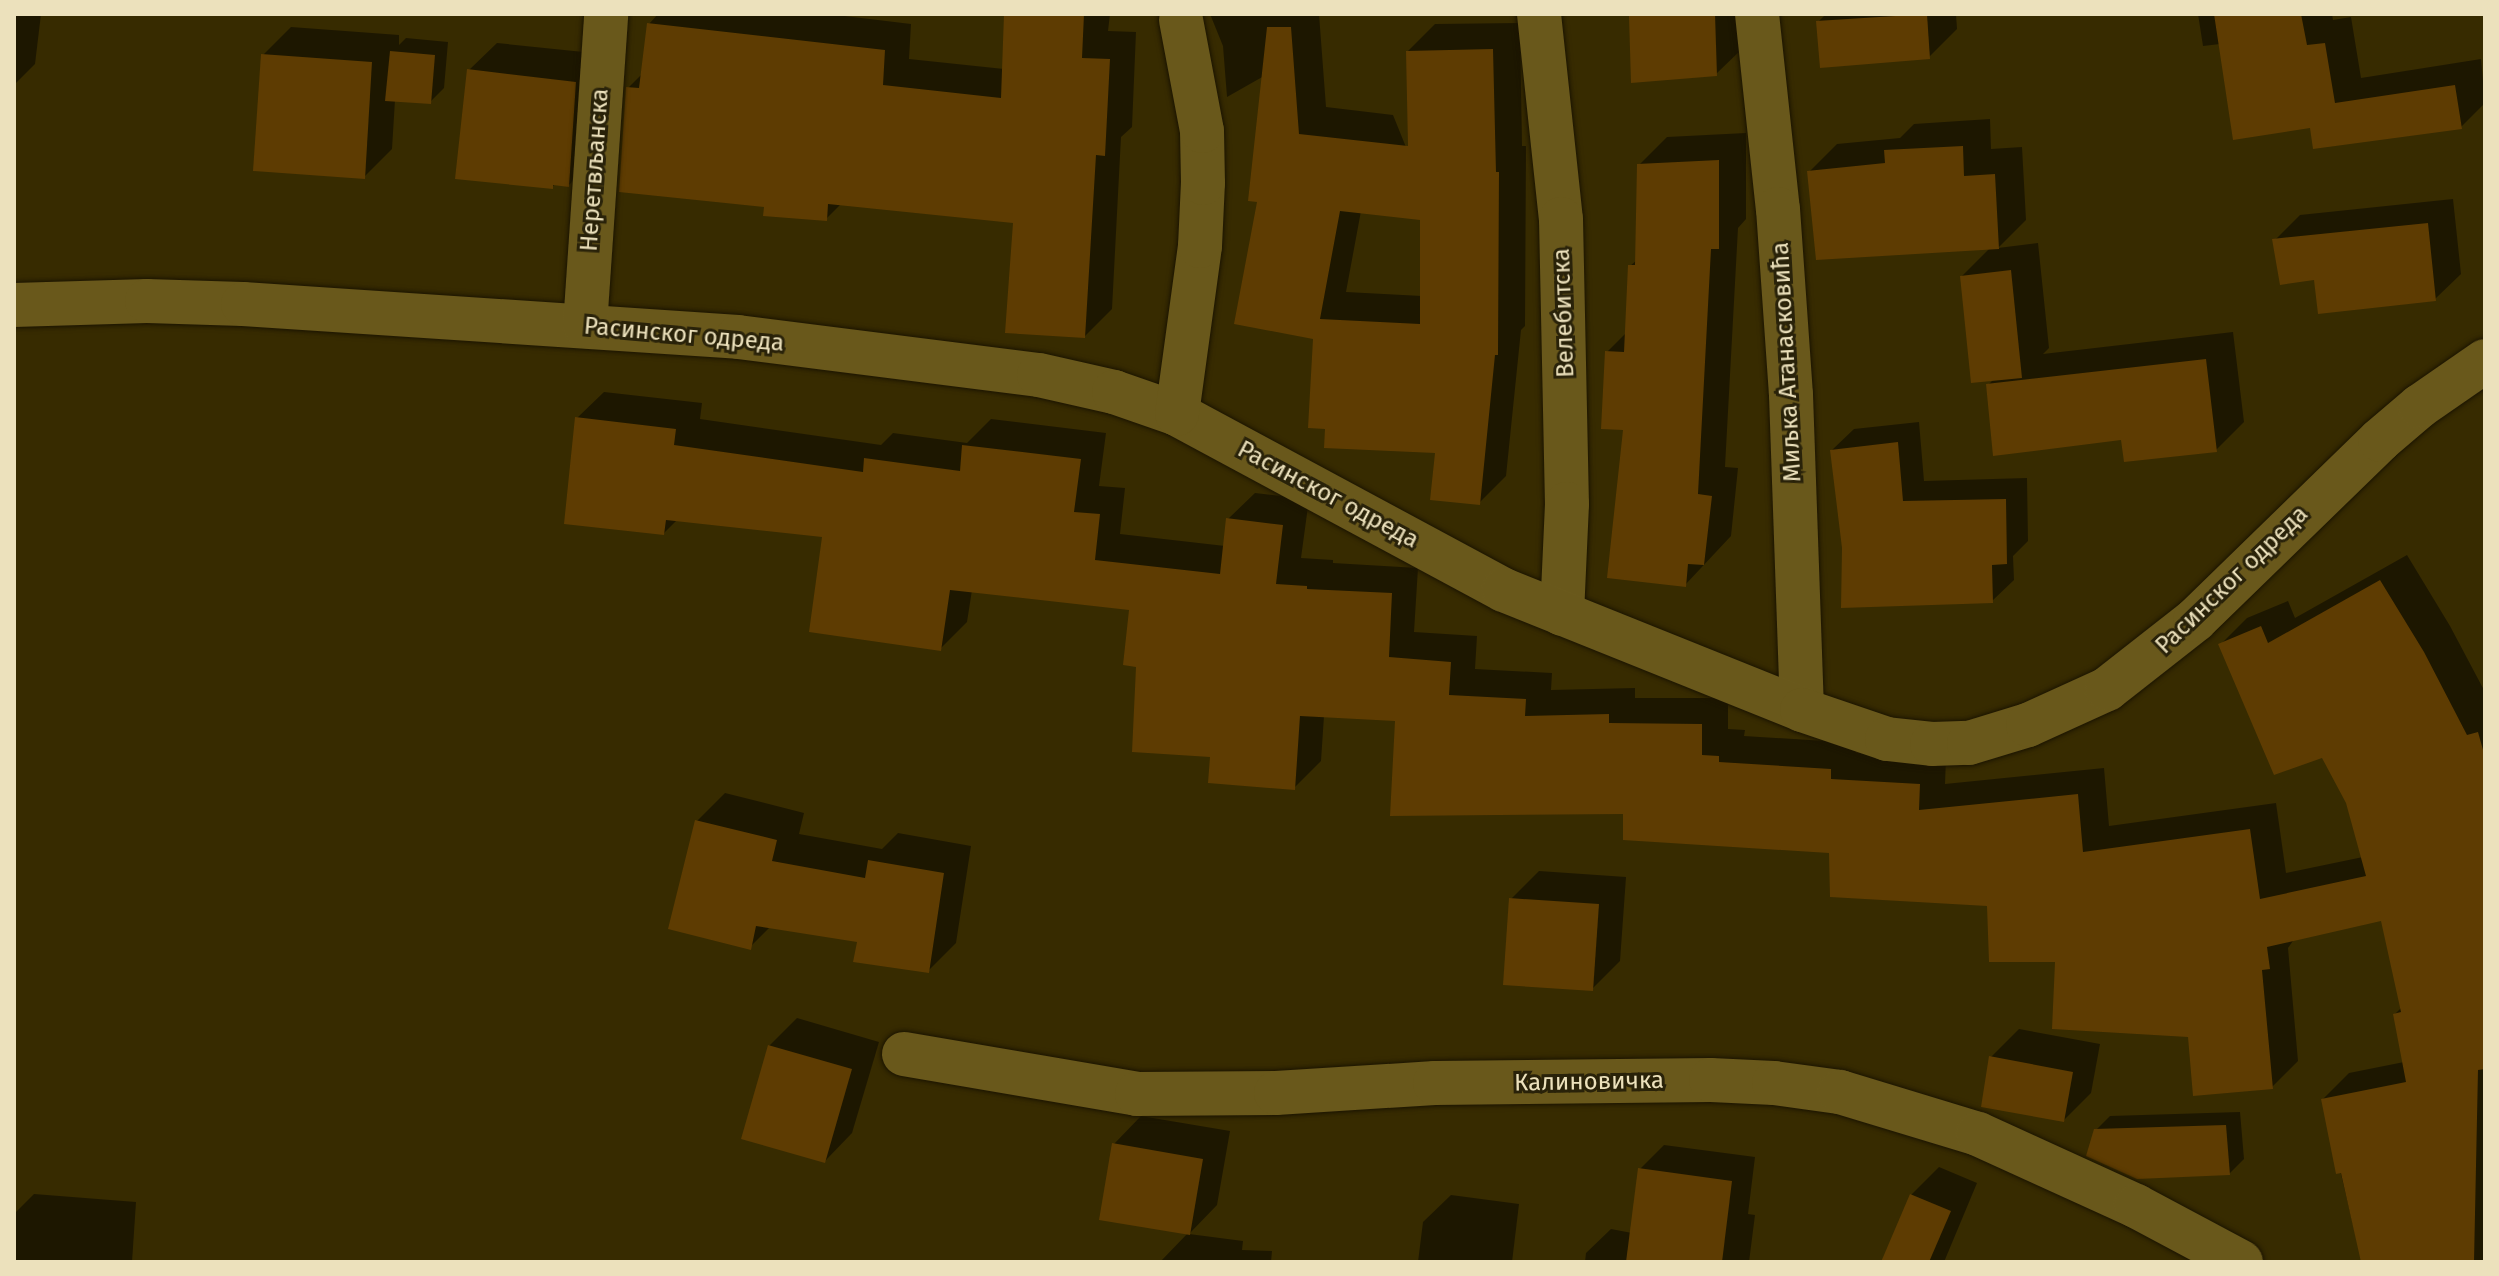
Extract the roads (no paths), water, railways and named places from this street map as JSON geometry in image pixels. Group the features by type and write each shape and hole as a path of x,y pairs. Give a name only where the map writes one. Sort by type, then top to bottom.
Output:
{"street":[{"name":"Неретвљанска","path":"585,326 606,14"},
{"name":"Велебитска","path":"1539,14 1561,219 1567,504 1562,614"},
{"name":"Миљка Атанасковића","path":"1757,14 1778,209 1790,379 1802,710"},
{"path":"1177,414 1200,246 1203,183 1202,131 1181,20"},
{"name":"Расинског одреда","path":"14,305 147,301 243,304 585,326 738,337 1039,375 1114,392 1177,414 1492,584 1802,710 1887,739 1969,743 2028,725 2107,689 2155,655 2380,440 2420,406 2485,361"},
{"name":"Калиновичка","path":"904,1054 1137,1094 1276,1093 1435,1083 1711,1080 1774,1083 1840,1092 1978,1134 2136,1206 2241,1262"}]}
